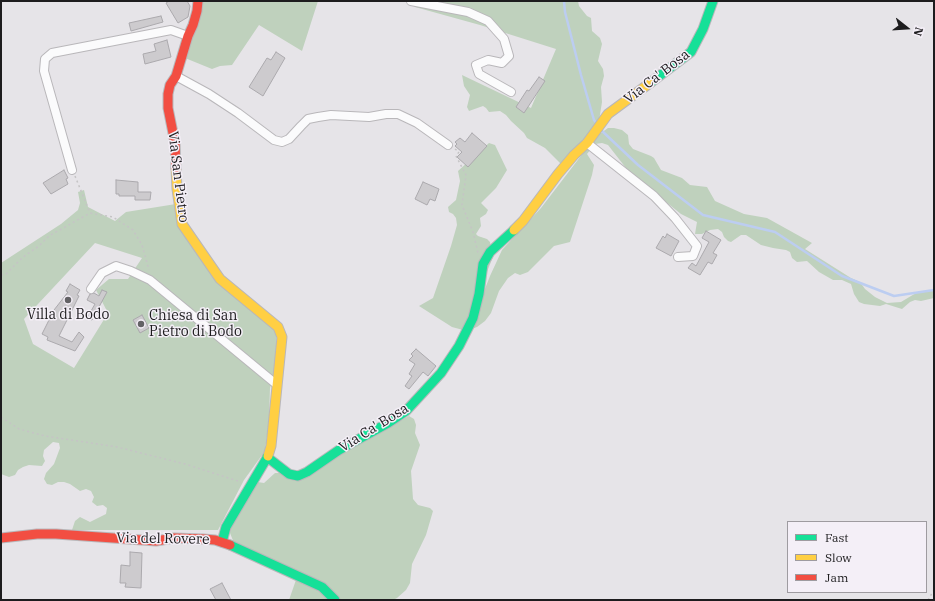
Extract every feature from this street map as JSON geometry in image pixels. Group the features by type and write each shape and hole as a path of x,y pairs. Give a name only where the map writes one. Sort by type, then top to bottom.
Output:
{"street":[{"name":"Via San Pietro","path":"198,1 197,11 176,76 170,85 169,90 168,108 175,143 177,189 182,224 220,279 268,318 278,328 282,338 276,384 271,446 267,458 249,485 226,527 222,542"},
{"path":"411,1 468,12 488,21 504,39 509,56 502,63 488,60 476,65 479,74 511,92"},
{"name":"Via Ca' Bosa","path":"267,458 289,474 298,476 308,472 339,450 388,423 406,411 418,399 441,373 459,346 472,318 479,294 483,264 490,252 523,221 558,174 574,155 587,143 608,114 692,52 703,29 713,1"},
{"path":"72,170 44,71 45,59 52,53 171,30 188,36"},
{"path":"176,76 209,94 238,113 274,140 282,142 289,140 308,120 318,117 331,115 368,117 398,114 417,122 448,145"},
{"path":"587,143 654,196 675,218 697,246 693,256 678,257"},
{"path":"91,289 102,273 116,266 150,280 276,384"},
{"name":"Via del Rovere","path":"1,538 37,534 56,534 156,541 174,538 203,539 222,542 261,558 322,587 335,600"}],"path":[{"path":"448,145 459,152 456,156 466,176 462,205 473,232 483,264"},
{"path":"72,170 90,213"},
{"path":"1,275 6,274 23,257 39,246 49,236 90,213 113,217 133,230 142,245 148,263 150,280"},
{"path":"1,417 19,429 44,436 117,447 158,456 249,485"},
{"path":"928,600 934,590"}],"green space":[{"path":"196,1 318,1 302,51 259,25 232,65 220,66 212,69 185,58"},
{"path":"409,1 578,1 579,6 587,16 591,18 592,31 600,38 602,44 598,61 603,69 604,76 601,87 602,102 599,121 563,166 545,148 527,138 506,115 500,111 489,112 483,106 469,111 467,107 470,95 464,86 462,75 531,108 556,49 480,25 415,7"},
{"path":"608,128 622,130 628,135 629,144 633,149 654,158 661,170 682,178 690,185 707,187 715,201 744,214 767,218 812,243 805,249 851,278 860,282 865,289 875,297 887,303 901,302 916,293 934,290 934,298 921,301 915,300 910,302 902,309 886,304 880,306 864,304 859,302 854,294 851,284 842,280 833,280 819,272 807,261 797,262 792,258 790,252 786,250 761,245 746,235 741,235 731,242 724,237 722,232 718,229 710,230 702,234 695,234 697,222 681,214 666,202 661,200 626,168 608,145 602,143 595,144 587,154 594,165 570,242 554,246 528,272 520,275 515,273 508,278 499,291 491,313 485,321 477,327 469,330 502,250 541,208 600,131 601,133"},
{"path":"489,143 495,145 507,170 496,188 481,203 488,210 486,214 480,218 481,226 476,234 490,242 493,257 463,330 452,327 419,306 433,298 451,246 457,225 456,218 449,212 448,207 456,200 460,181 458,171"},
{"path":"84,190 88,207 115,221 126,212 176,204 199,251 277,332 274,376 270,388 269,419 265,451 244,480 218,530 72,530 75,521 80,517 90,522 106,514 107,508 103,505 97,506 92,502 94,497 91,491 86,489 80,491 64,482 58,482 52,485 47,484 44,479 46,473 54,464 60,448 59,443 53,442 44,450 43,456 45,461 42,466 29,465 23,467 18,470 15,475 9,477 1,474 1,263 61,224 78,210 80,203 78,192","holes":["95,243 142,258 128,279 109,279 96,290 108,313 74,368 33,344 24,319"]},
{"path":"409,416 414,419 416,425 415,433 420,445 411,471 413,499 418,505 430,508 433,511 426,535 412,564 410,583 406,590 397,598 393,600 341,600 331,590 234,543 230,533 232,521 251,481 264,483 275,473 290,476 332,457"},
{"path":"297,577 332,600 289,600"}],"building":[{"path":"169,1 187,1 190,6 188,17 178,23 166,3"},
{"path":"161,16 163,22 131,31 129,23"},
{"path":"167,40 171,57 145,64 143,54 156,51 154,44"},
{"path":"276,52 285,58 263,96 249,87 267,58 271,60"},
{"path":"539,77 545,81 524,113 516,107 527,90 529,91"},
{"path":"472,133 487,146 468,167 457,157 462,152 455,146 457,144 455,142 460,138 465,142"},
{"path":"64,170 68,178 66,179 68,184 51,194 43,183"},
{"path":"116,180 138,182 138,192 151,192 150,200 135,200 135,196 119,196 119,194 116,194"},
{"path":"423,182 439,189 435,201 430,199 427,205 415,199"},
{"path":"706,231 721,240 713,253 717,255 712,264 708,262 700,275 688,268 692,263 696,266 709,242 702,238"},
{"path":"667,234 679,241 671,256 656,248 663,236 665,238"},
{"path":"70,284 80,290 77,295 79,296 59,336 72,342 79,332 84,337 75,351 47,340 48,337 42,334 54,310 68,292 66,291"},
{"path":"102,290 107,292 92,320 87,318 95,304 87,300 90,294 94,293 99,296"},
{"name":"Chiesa di San Pietro di Bodo","path":"142,315 149,328 140,333 133,320"},
{"path":"416,349 436,366 428,376 423,372 409,389 405,386 412,376 409,374 415,364 409,360 413,356 411,354"},
{"path":"130,552 142,553 141,588 125,587 126,583 120,583 121,565 130,566"},
{"path":"222,583 231,600 216,600 210,589"}],"waterway":[{"path":"564,1 565,12 581,75 594,120 597,124"},
{"path":"601,130 638,165 703,215 775,232 842,276 894,296 934,290"}],"traffic: fast":[{"path":"650,83 691,52 703,29 713,1"},
{"path":"267,457 289,474 298,476 307,472 339,450 388,423 406,411 441,373 459,346 473,318 479,294 483,264 490,252 514,230"},
{"path":"222,542 226,527 268,456"},
{"path":"230,545 322,587 335,600"}],"traffic: slow":[{"path":"514,230 523,221 558,174 574,155 587,143 608,114 650,83"},
{"path":"176,168 177,189 182,224 220,279 278,327 282,337 271,446 268,456"}],"traffic: jam":[{"path":"176,168 175,143 168,108 168,94 170,85 176,76 188,36 193,25 198,1"},
{"path":"1,538 37,534 56,534 156,541 174,538 203,539 215,540 230,545"}],"place":[{"name":"Villa di Bodo","path":"68,300"},
{"name":"Chiesa di San Pietro di Bodo","path":"141,324"}]}
